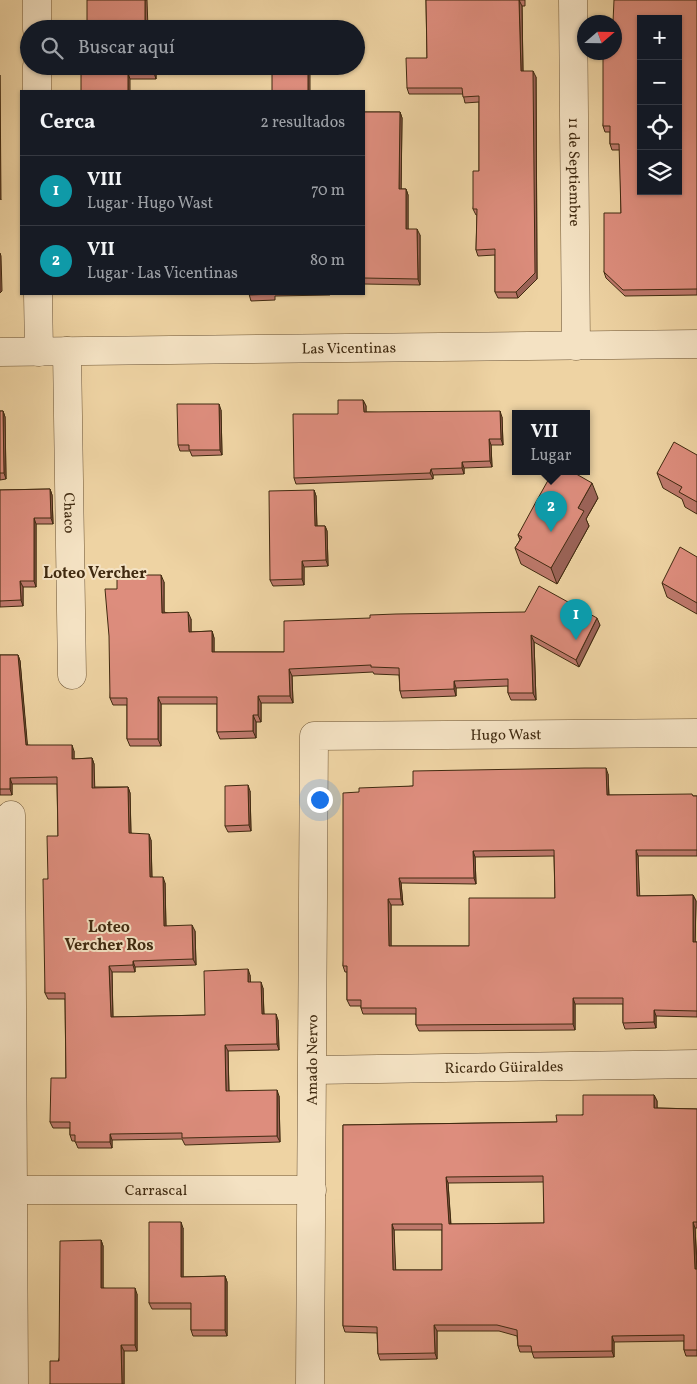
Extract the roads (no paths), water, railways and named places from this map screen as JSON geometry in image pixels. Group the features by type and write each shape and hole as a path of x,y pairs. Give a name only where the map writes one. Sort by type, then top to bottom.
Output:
{"street":[{"path":"37,0 37,20"},
{"name":"11 de Septiembre","path":"573,0 576,346"},
{"path":"37,75 37,90"},
{"path":"38,295 39,352"},
{"name":"Las Vicentinas","path":"0,352 697,344"},
{"name":"Chaco","path":"67,351 72,675"},
{"name":"Hugo Wast","path":"314,736 697,733"},
{"name":"Amado Nervo","path":"310,1384 314,736"},
{"path":"11,815 6,1190 14,1384"},
{"name":"Ricardo Güiraldes","path":"312,1070 697,1064"},
{"name":"Carrascal","path":"6,1190 312,1190"}],"place":[{"name":"VII","path":"551,532"},
{"name":"VIII","path":"576,640"}],"district":[{"name":"Loteo Vercher","path":"95,572"},
{"name":"Loteo Vercher Ros","path":"109,935"}]}
